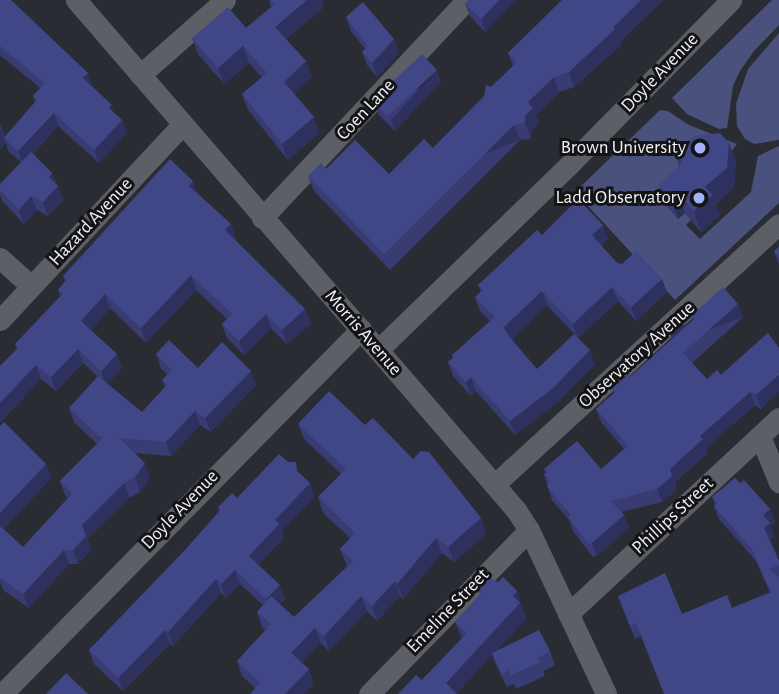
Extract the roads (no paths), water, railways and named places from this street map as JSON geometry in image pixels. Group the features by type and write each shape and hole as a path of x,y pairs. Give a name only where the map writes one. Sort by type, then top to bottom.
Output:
{"street":[{"name":"Morris Avenue","path":"76,0 495,485 529,530 606,694"},
{"path":"139,75 225,0"},
{"name":"Coen Lane","path":"262,218 467,0"},
{"name":"Doyle Avenue","path":"378,350 568,166 731,0"},
{"name":"Hazard Avenue","path":"0,320 182,125"},
{"name":"Observatory Avenue","path":"495,485 779,225"},
{"path":"0,258 31,286"},
{"name":"Doyle Avenue","path":"2,694 361,329"},
{"name":"Phillips Street","path":"568,614 779,418"},
{"path":"760,436 779,482"},
{"name":"Emeline Street","path":"369,694 529,530"}],"place":[{"name":"Brown University","path":"700,148"},
{"name":"Ladd Observatory","path":"699,198"}]}
